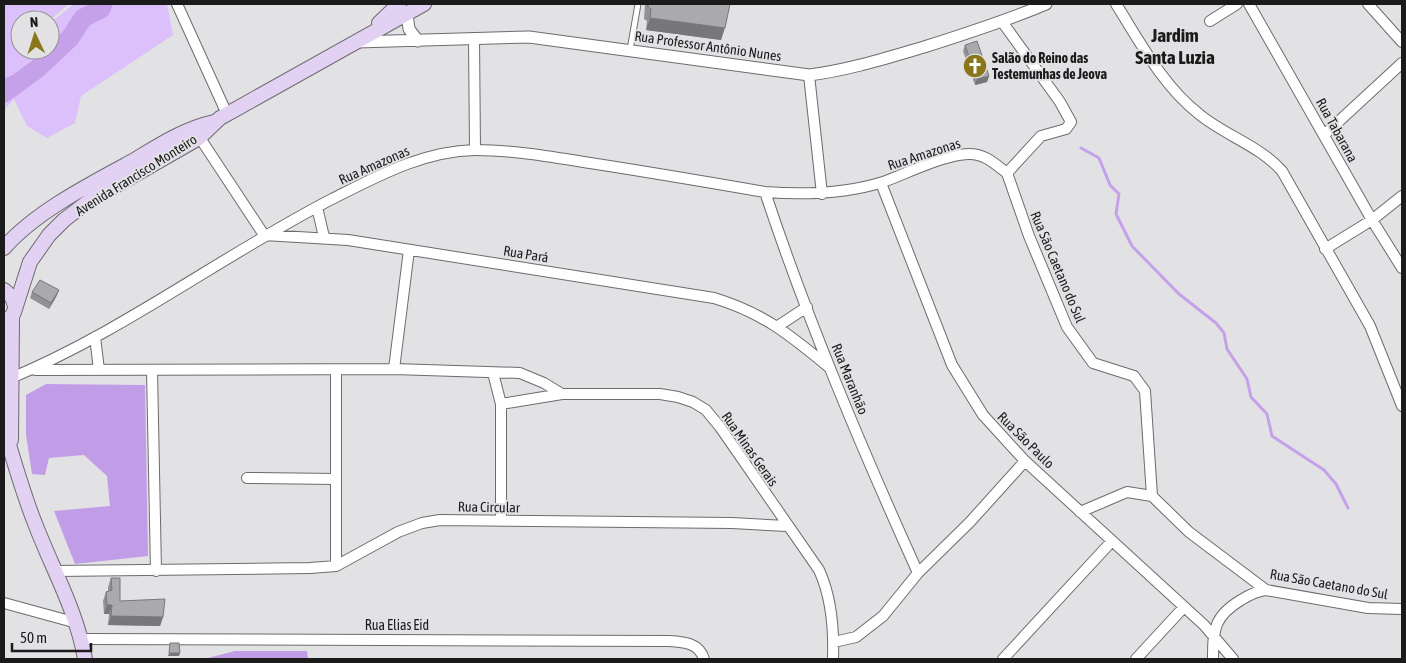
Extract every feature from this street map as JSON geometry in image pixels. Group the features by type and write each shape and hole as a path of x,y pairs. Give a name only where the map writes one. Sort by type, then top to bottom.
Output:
{"main road":[{"path":"403,9 424,4"},
{"name":"Avenida Francisco Monteiro","path":"4,248 49,211 196,132 359,40 403,9"},
{"name":"Avenida Francisco Monteiro","path":"10,449 7,380 10,314 30,262 49,236 64,220 88,201 196,132"},
{"path":"4,290 12,297 10,314"},
{"path":"4,428 21,486 77,623 85,659"}],"street":[{"path":"176,4 227,114"},
{"name":"Rua Professor Antônio Nunes","path":"359,40 418,41 474,38 539,38 809,75 843,70 1003,23 1046,4"},
{"path":"1116,4 1156,66 1181,98 1199,115 1282,170 1370,326 1402,406"},
{"path":"1210,21 1237,4"},
{"name":"Rua Tabarana","path":"1249,4 1372,220 1402,268"},
{"path":"1368,4 1402,42"},
{"path":"403,9 408,29 418,41"},
{"path":"1003,23 1060,102 1071,124 1066,129 1041,136 1006,172"},
{"path":"474,38 475,150"},
{"path":"1324,135 1402,62"},
{"path":"809,75 822,194"},
{"path":"196,132 264,235"},
{"name":"Rua Amazonas","path":"7,380 32,370 95,337 264,235 317,207 410,162 437,155 475,150 544,156 766,192 822,194 881,182 960,154 979,155 987,158 1006,172"},
{"name":"Rua São Caetano do Sul","path":"1006,172 1029,236 1068,328 1093,363 1134,376 1145,390 1152,496 1189,532 1266,590 1368,608 1402,609"},
{"name":"Rua São Paulo","path":"881,182 952,365 983,415 1025,461 1214,635 1233,659"},
{"name":"Rua Maranhão","path":"766,192 783,246 830,368 876,481 918,573"},
{"path":"1325,248 1372,220 1402,196"},
{"path":"317,207 324,237"},
{"name":"Rua Pará","path":"264,235 324,237 714,298 749,310 778,326 830,368"},
{"path":"394,369 409,250"},
{"path":"778,326 807,307"},
{"path":"95,337 99,370"},
{"name":"Rua Minas Gerais","path":"32,370 394,369 520,373 532,377 562,394"},
{"path":"152,370 156,571"},
{"path":"336,370 336,566"},
{"path":"494,372 501,404 501,521"},
{"name":"Rua Minas Gerais","path":"501,404 562,394 660,394 693,402 706,410 720,427 786,526"},
{"path":"834,642 856,637 866,632 883,616 918,573 970,522 1025,461"},
{"path":"247,478 336,479"},
{"path":"1080,512 1126,492 1152,496"},
{"name":"Rua Circular","path":"55,571 156,571 336,566 398,532 422,523 440,520 732,523 786,526"},
{"path":"786,526 819,570 826,584 834,642 833,659"},
{"path":"1003,659 1112,541"},
{"path":"1213,659 1214,635 1219,618 1227,608 1255,592 1266,590"},
{"path":"4,603 77,623"},
{"path":"1136,659 1184,607"},
{"name":"Rua Elias Eid","path":"81,639 677,642 693,645 699,649 704,659"}],"lane":[{"path":"630,50 638,4"}],"shaded area":[{"path":"4,4 69,4 60,12 60,10 10,10 10,60 60,60 60,15 74,4 167,4 173,35 81,96 75,123 47,138 27,126 14,99 4,110"},
{"path":"46,384 145,385 148,556 75,564 54,511 110,506 107,476 84,455 49,458 45,475 32,474 26,435 26,395"},
{"path":"235,651 307,651 308,659 204,659"}],"building":[{"path":"648,4 730,4 725,28 650,18 651,9 648,7"},
{"path":"977,41 989,76 977,79 965,45"},
{"path":"40,280 59,290 51,303 32,292"},
{"path":"111,578 120,578 120,601 165,599 163,617 111,616 112,605 107,605 106,592 112,590"},
{"path":"170,643 179,643 180,653 169,653"}],"waterway":[{"path":"4,93 37,69 70,38 83,18 101,9 103,4"},
{"path":"4,80 37,69"},
{"path":"1081,148 1099,158 1110,185 1119,194 1116,214 1132,246 1179,294 1216,323 1224,333 1227,349 1247,379 1251,397 1267,414 1272,436 1324,470 1336,484 1348,508"}],"place":[{"name":"Salão do Reino das Testemunhas de Jeova","path":"975,66"}],"district":[{"name":"Jardim Santa Luzia","path":"1175,46"}]}
